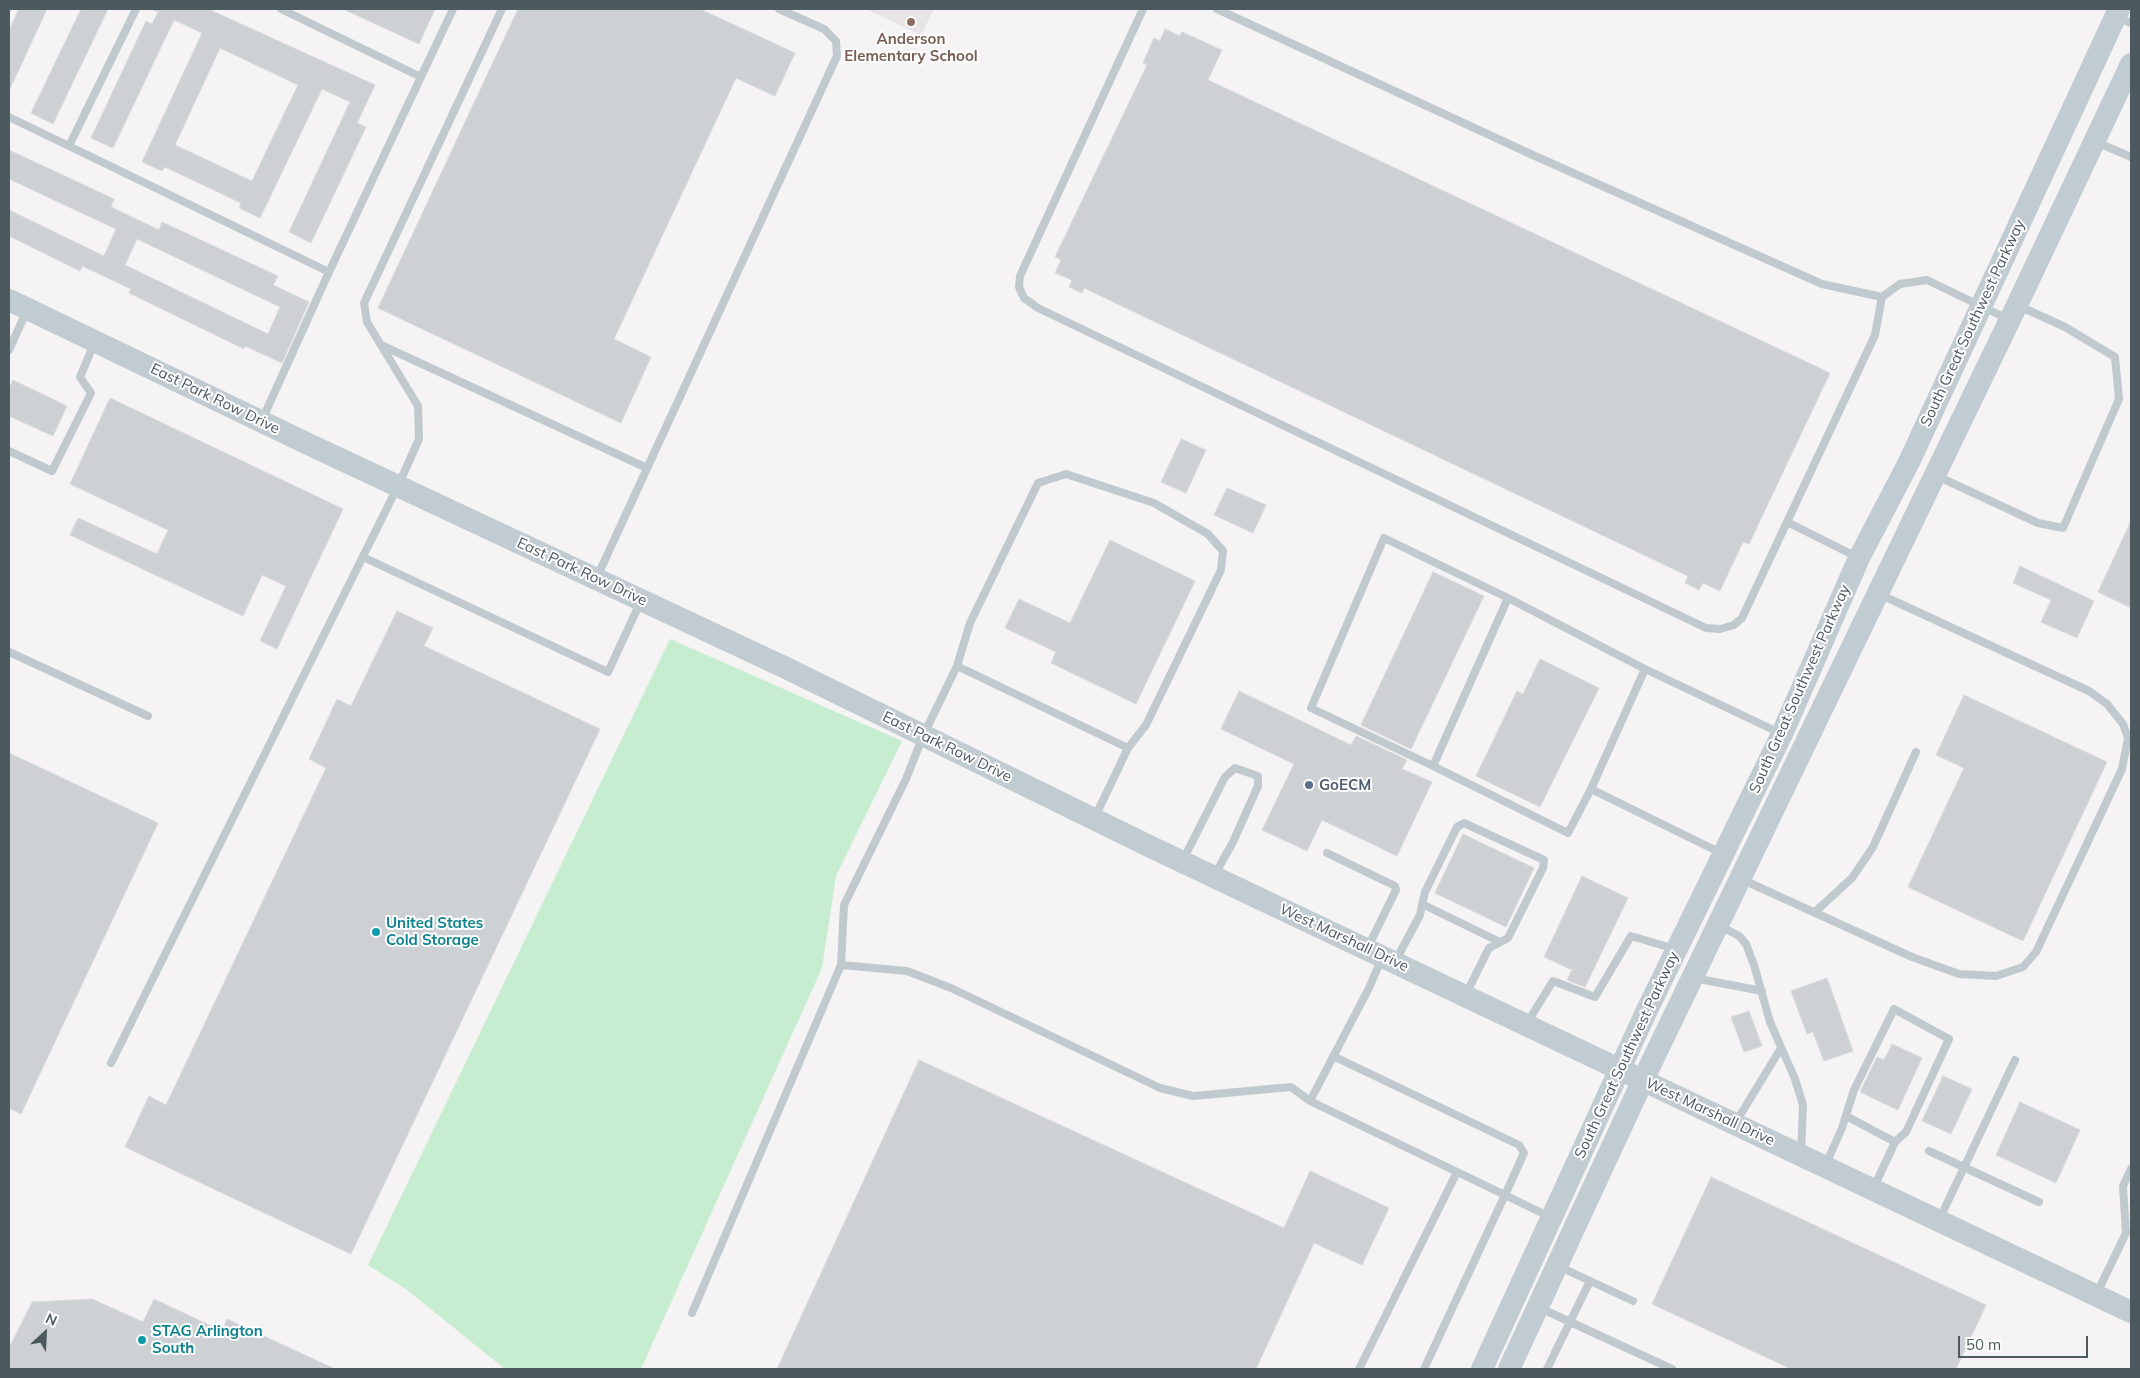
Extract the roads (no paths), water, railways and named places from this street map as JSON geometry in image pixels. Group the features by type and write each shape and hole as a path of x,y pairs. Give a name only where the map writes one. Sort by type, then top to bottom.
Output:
{"main road":[{"name":"South Great Southwest Parkway","path":"1482,1369 1620,1069 1782,734 1859,558 1909,462 1981,306 2122,16"},
{"name":"South Great Southwest Parkway","path":"1509,1369 1692,977 2014,312 2131,64"},
{"name":"East Park Row Drive","path":"18,304 262,422 642,600 1153,848"},
{"path":"1909,462 1934,475"},
{"path":"1782,734 1804,744"},
{"name":"West Marshall Drive","path":"1153,848 2131,1312"}],"lane":[{"path":"70,146 136,9"},
{"path":"281,9 421,77"},
{"path":"262,422 329,272 453,9"},
{"path":"111,1062 398,486 419,439 418,406 367,322 364,303 502,9"},
{"path":"596,579 837,56 836,41 824,29 779,9"},
{"path":"1143,9 1020,276 1019,287 1024,298 1038,308 1706,628 1720,629 1734,625 1742,618 1875,335 1882,297 1900,284 1927,280 1981,306 2014,312 2064,327 2115,357 2119,399 2063,528 2038,523 1934,475"},
{"path":"1217,9 1535,156 1822,284 1882,297"},
{"path":"9,117 329,272"},
{"path":"2094,141 2131,157"},
{"path":"9,350 18,304"},
{"path":"9,451 52,472 91,393 80,377 95,341"},
{"path":"381,345 647,468"},
{"path":"692,1313 842,965 844,905 906,778 957,666 970,623 1038,483 1066,474 1154,502 1208,534 1223,551 1221,570 1146,725 1128,748 1094,819"},
{"path":"1786,522 1859,558"},
{"path":"1645,668 1568,833 1311,708 1384,538 1782,734"},
{"path":"363,556 608,672 642,600"},
{"path":"1740,878 1912,957 1959,974 1996,976 2023,967 2036,952 2122,769 2128,738 2123,724 2107,704 2089,691 1877,593"},
{"path":"1433,766 1508,598"},
{"path":"9,652 148,716"},
{"path":"957,666 1128,748"},
{"path":"1815,912 1852,878 1873,847 1916,752"},
{"path":"1183,862 1225,777 1236,768 1258,776 1258,786 1214,876"},
{"path":"1590,789 1723,854"},
{"path":"1381,956 1420,914 1425,892 1457,827 1464,823 1544,860 1543,868 1508,938 1489,948 1465,996"},
{"path":"1310,1101 1369,988 1381,956 1396,890 1395,886 1327,853"},
{"path":"1422,904 1500,942"},
{"path":"1718,925 1739,936 1746,944 1770,1022 1795,1080 1803,1105 1801,1154"},
{"path":"1527,1025 1553,982 1595,997 1631,936 1677,949"},
{"path":"842,965 907,971 951,988 1160,1088 1193,1096 1291,1087 1310,1101 1552,1218"},
{"path":"1692,977 1762,991"},
{"path":"1825,1166 1846,1116 1854,1090 1894,1009 1949,1039 1906,1132 1895,1142 1873,1189"},
{"path":"1735,1124 1781,1048"},
{"path":"1333,1056 1519,1145 1524,1153 1424,1369"},
{"path":"1939,1220 2015,1060"},
{"path":"1846,1116 1895,1142"},
{"path":"1929,1151 2038,1202"},
{"path":"2096,1295 2129,1234 2123,1188 2131,1169"},
{"path":"1359,1369 1457,1172"},
{"path":"2123,1188 2131,1192"},
{"path":"1556,1265 1633,1301"},
{"path":"1547,1369 1590,1281"},
{"path":"1537,1307 1672,1369"}],"place":[{"name":"Anderson Elementary School","path":"911,22"},
{"name":"GoECM","path":"1309,785"},
{"name":"United States Cold Storage","path":"376,932"},
{"name":"STAG Arlington South","path":"142,1340"}]}
